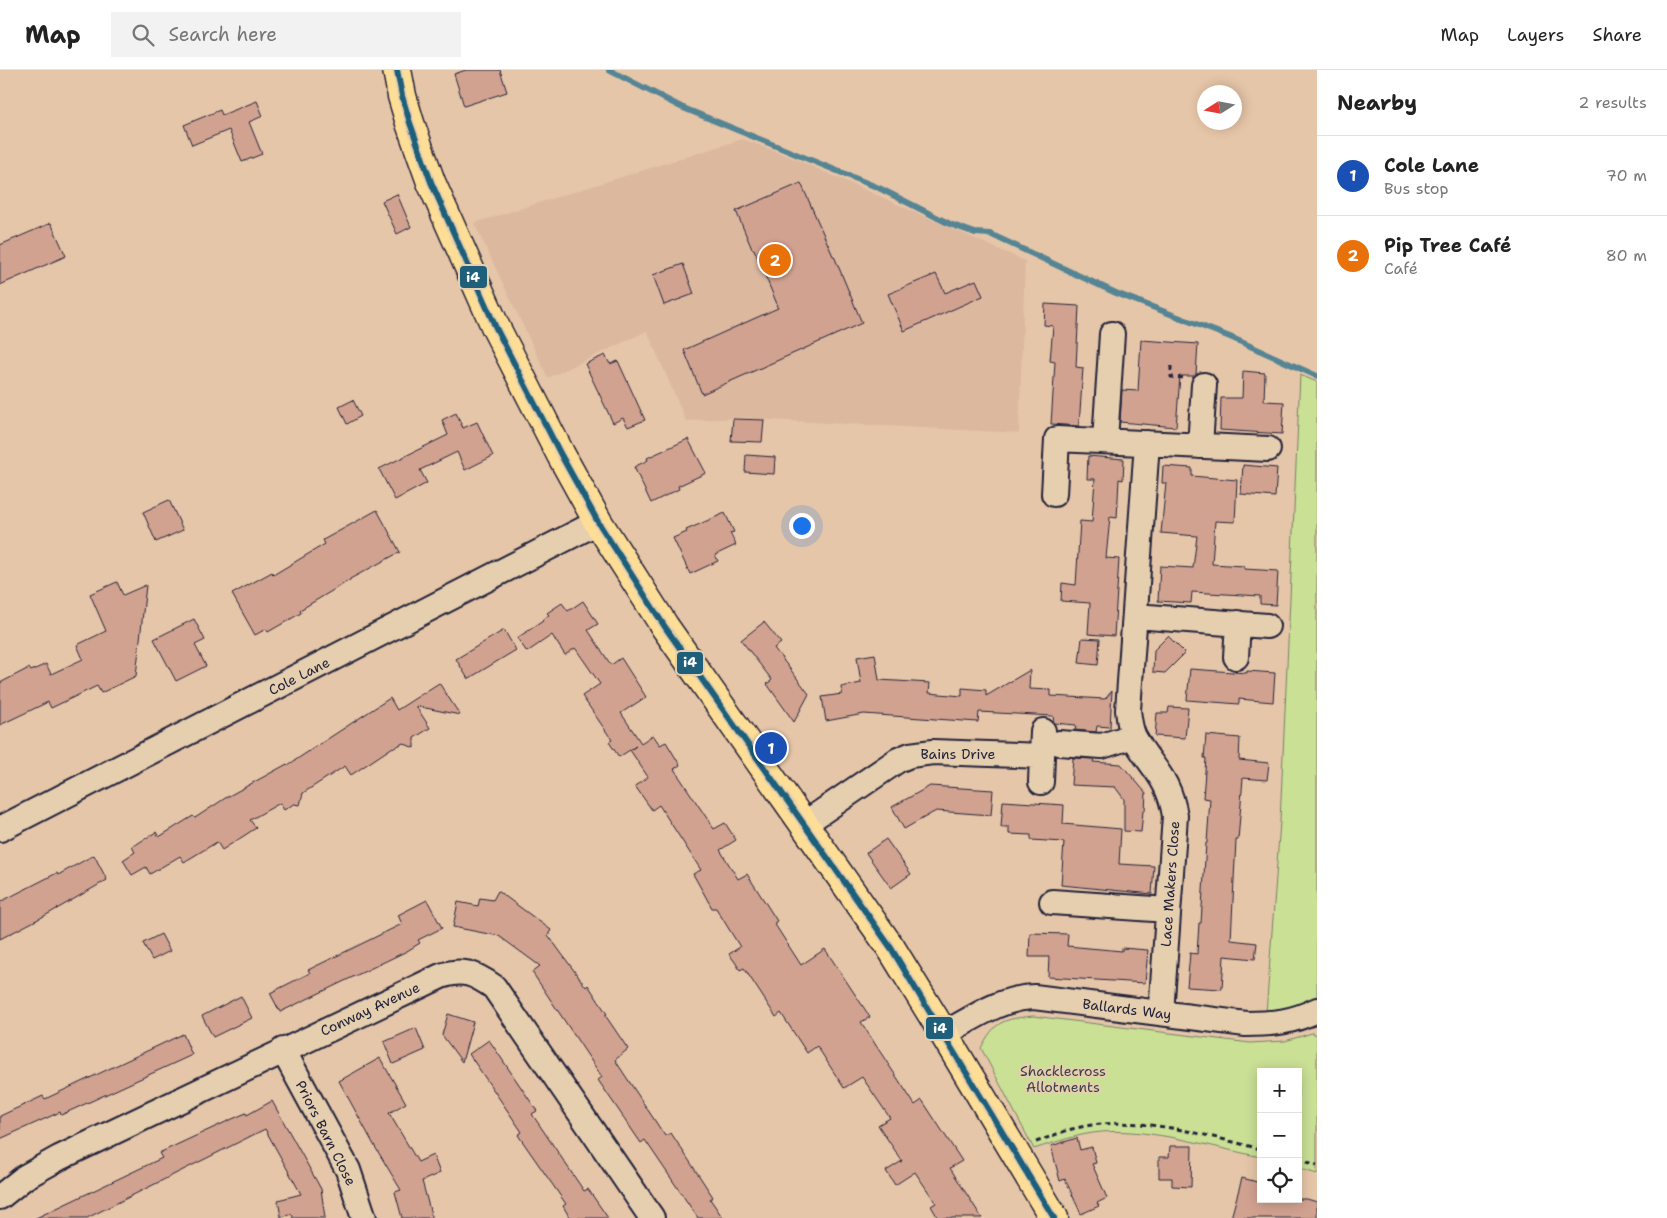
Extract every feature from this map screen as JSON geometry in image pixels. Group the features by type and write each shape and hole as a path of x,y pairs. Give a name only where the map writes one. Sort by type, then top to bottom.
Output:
{"main road":[{"path":"397,70 410,123 432,182 496,328 598,522 665,627 890,948 944,1034 1054,1218"}],"street":[{"path":"1100,441 1112,334"},
{"path":"1202,446 1204,384"},
{"path":"1054,494 1057,439 1268,449"},
{"name":"Lace Makers Close","path":"1147,443 1128,710 1133,736 1163,779 1172,802 1174,816 1161,1013"},
{"name":"Cole Lane","path":"0,829 598,522"},
{"path":"1134,616 1268,626"},
{"path":"1236,656 1238,623"},
{"name":"Bains Drive","path":"804,824 898,760 910,755 1048,743 1102,746 1133,736"},
{"path":"1041,782 1048,743"},
{"path":"1052,902 1168,910"},
{"name":"Conway Avenue","path":"0,1197 42,1166 283,1050 451,972 469,973 482,978 494,987 652,1218"},
{"name":"Ballards Way","path":"944,1034 1008,1000 1020,997 1034,997 1246,1024 1276,1024 1305,1016 1317,1010"},
{"name":"Priors Barn Close","path":"283,1050 348,1170 364,1218"}],"path":[{"path":"1031,1144 1071,1129 1094,1125 1127,1123 1176,1128 1257,1148"},
{"path":"1302,1160 1317,1165"}],"shaded area":[{"path":"743,139 798,160 1025,261 1019,433 733,418 686,421 647,331 548,378 474,223"}],"green space":[{"path":"1300,375 1317,382 1317,996 1304,1005 1266,1014 1280,822"},
{"name":"Shacklecross Allotments","path":"1033,1016 1250,1043 1285,1041 1312,1033 1317,1035 1317,1174 1302,1169 1302,1068 1257,1068 1257,1156 1181,1139 1120,1132 1101,1132 1084,1135 1034,1149 981,1048 996,1027 1014,1018"}],"building":[{"path":"466,70 500,70 507,92 464,106 454,74"},
{"path":"257,101 263,116 249,122 262,154 242,162 229,130 192,145 184,125 220,110 222,115"},
{"path":"801,183 862,323 702,394 684,350 778,308 736,211"},
{"path":"397,194 411,227 397,234 382,201"},
{"path":"51,223 66,256 0,285 0,245"},
{"path":"683,264 694,294 664,305 653,275"},
{"path":"936,274 945,293 976,280 983,296 904,331 888,294"},
{"path":"1045,304 1079,306 1076,367 1083,368 1079,426 1051,424 1055,362 1050,361 1053,326 1044,325"},
{"path":"1141,340 1198,344 1196,374 1194,376 1180,376 1176,427 1120,422 1122,390 1138,391"},
{"path":"605,355 610,364 618,361 645,420 628,427 623,418 613,423 585,364"},
{"path":"1243,371 1265,373 1264,401 1284,402 1282,434 1220,430 1221,398 1242,398"},
{"path":"353,400 361,416 347,424 339,407"},
{"path":"456,413 463,428 477,422 493,456 465,470 457,452 420,470 427,483 395,500 379,469 448,435 442,420"},
{"path":"733,419 764,420 762,442 731,441"},
{"path":"688,439 706,473 678,486 679,489 651,503 634,467 648,460 647,458"},
{"path":"746,455 775,457 774,474 745,472"},
{"path":"1088,456 1124,459 1123,480 1119,479 1117,518 1110,517 1106,558 1119,559 1114,636 1088,634 1090,603 1061,601 1062,583 1076,585 1080,521 1092,522 1095,479 1087,479"},
{"path":"1243,465 1277,468 1275,497 1241,494"},
{"path":"1163,466 1192,468 1192,476 1237,480 1235,522 1215,521 1212,564 1244,566 1244,569 1278,571 1276,605 1260,604 1260,596 1192,592 1191,603 1158,601 1160,566 1193,568 1197,536 1161,533 1166,483 1162,483"},
{"path":"169,500 183,530 156,542 143,512"},
{"path":"377,510 400,552 350,579 300,610 301,613 268,632 266,629 255,635 232,594 272,572 273,575 325,544 323,540"},
{"path":"725,513 734,532 730,533 736,545 715,555 718,561 690,574 673,538 687,532 686,530"},
{"path":"117,582 123,595 146,585 136,676 101,693 97,686 51,708 48,702 0,725 0,683 29,668 31,671 46,664 51,674 83,659 77,645 106,631 90,594"},
{"path":"583,601 598,624 588,630 611,665 621,658 646,697 621,713 641,743 653,735 660,745 666,742 680,765 674,769 714,829 725,823 736,840 720,850 738,879 747,874 777,921 774,923 801,965 825,949 870,1017 861,1022 877,1047 915,1105 922,1100 962,1161 950,1168 982,1218 938,1218 931,1206 936,1203 915,1172 895,1185 886,1171 902,1161 878,1125 890,1118 862,1077 844,1088 817,1046 807,1053 781,1013 776,1017 744,968 740,970 729,954 740,947 716,908 712,908 693,874 701,870 659,805 652,810 635,786 648,777 630,750 636,746 619,757 609,742 612,740 582,696 600,684 578,652 575,648 565,655 552,635 527,652 517,638 543,621 549,615 547,613 562,603 568,611"},
{"path":"194,619 205,640 195,645 206,666 176,681 154,639"},
{"path":"764,622 781,643 774,648 809,694 794,722 767,684 772,680 741,640"},
{"path":"504,630 516,650 468,679 456,659"},
{"path":"1168,636 1185,653 1165,673 1153,672 1154,650"},
{"path":"1082,638 1100,639 1098,665 1079,663"},
{"path":"875,654 879,680 930,683 929,693 962,696 962,688 986,690 986,696 1030,670 1029,689 1051,690 1051,696 1105,699 1112,691 1110,727 1097,726 1096,732 1075,730 1076,725 1054,723 1053,716 979,712 978,722 864,714 826,721 822,697 842,694 841,687 861,683 857,657"},
{"path":"1190,669 1275,673 1273,702 1239,699 1239,704 1187,700"},
{"path":"439,683 460,715 416,706 430,728 414,738 414,748 403,743 393,747 351,775 345,766 303,793 300,805 294,804 284,810 280,803 250,820 256,828 222,850 217,842 184,862 180,856 150,874 146,867 132,875 123,860 135,852 132,847 156,832 159,837 193,816 195,818 227,797 288,765 390,698 397,710"},
{"path":"1169,707 1188,708 1185,738 1155,736 1157,713 1168,713"},
{"path":"1206,735 1240,738 1239,760 1269,763 1267,780 1243,778 1238,840 1236,840 1231,940 1257,943 1255,959 1224,956 1222,989 1187,987 1190,953 1197,954 1199,923 1201,923 1210,799 1203,798"},
{"path":"1073,758 1094,759 1093,762 1121,764 1146,793 1141,832 1124,831 1124,799 1115,787 1071,785"},
{"path":"930,786 993,790 991,815 936,811 904,829 892,807"},
{"path":"1003,801 1064,805 1063,824 1121,829 1119,864 1154,866 1152,894 1061,885 1064,842 1031,840 1031,835 1009,834 1009,827 1001,827"},
{"path":"886,839 911,874 891,888 866,853"},
{"path":"94,855 107,880 0,939 0,902 57,873 58,875"},
{"path":"498,891 551,930 548,935 586,987 588,985 628,1049 615,1060 665,1136 671,1133 713,1197 710,1199 723,1218 698,1218 645,1140 641,1143 598,1080 602,1077 532,972 540,966 499,936 453,927 458,902 478,906 480,898 493,900"},
{"path":"427,900 442,928 418,940 420,943 407,951 280,1012 270,993 310,973 308,970 402,924 398,915"},
{"path":"1030,933 1068,934 1067,946 1122,951 1122,948 1148,950 1145,983 1048,977 1049,957 1029,957"},
{"path":"161,934 170,951 152,960 143,943"},
{"path":"241,996 252,1018 213,1037 202,1016"},
{"path":"448,1014 473,1022 462,1062 442,1035"},
{"path":"416,1028 425,1050 393,1064 384,1042"},
{"path":"183,1034 192,1055 61,1115 60,1112 0,1139 0,1116 43,1096 45,1099"},
{"path":"489,1040 537,1111 532,1114 584,1191 588,1189 608,1218 570,1218 563,1206 566,1204 518,1135 522,1132 469,1054"},
{"path":"380,1058 406,1103 389,1113 418,1162 433,1155 440,1173 422,1181 432,1218 402,1218 395,1192 401,1190 339,1081"},
{"path":"272,1101 321,1189 325,1218 293,1218 292,1214 281,1217 278,1200 301,1194 265,1129 87,1218 36,1218 162,1158 159,1153 246,1113 247,1115"},
{"path":"1077,1138 1080,1150 1092,1147 1096,1163 1092,1164 1107,1198 1097,1203 1099,1206 1081,1214 1065,1179 1060,1181 1051,1146"},
{"path":"1170,1146 1192,1146 1191,1187 1172,1186 1172,1178 1159,1178 1159,1157 1169,1157"},
{"path":"1242,1178 1257,1182 1257,1203 1302,1203 1302,1199 1317,1202 1317,1218 1231,1218"}],"waterway":[{"path":"609,70 681,107 879,188 950,224 975,233 990,234 1116,293 1230,337 1317,376"}],"transit line":[{"name":"i4","path":"397,70 410,123 431,182 496,328 561,455 598,522 665,627 891,948 1054,1218"}],"place":[{"name":"Pip Tree Café","path":"775,260"},
{"name":"Cole Lane","path":"771,748"}]}
